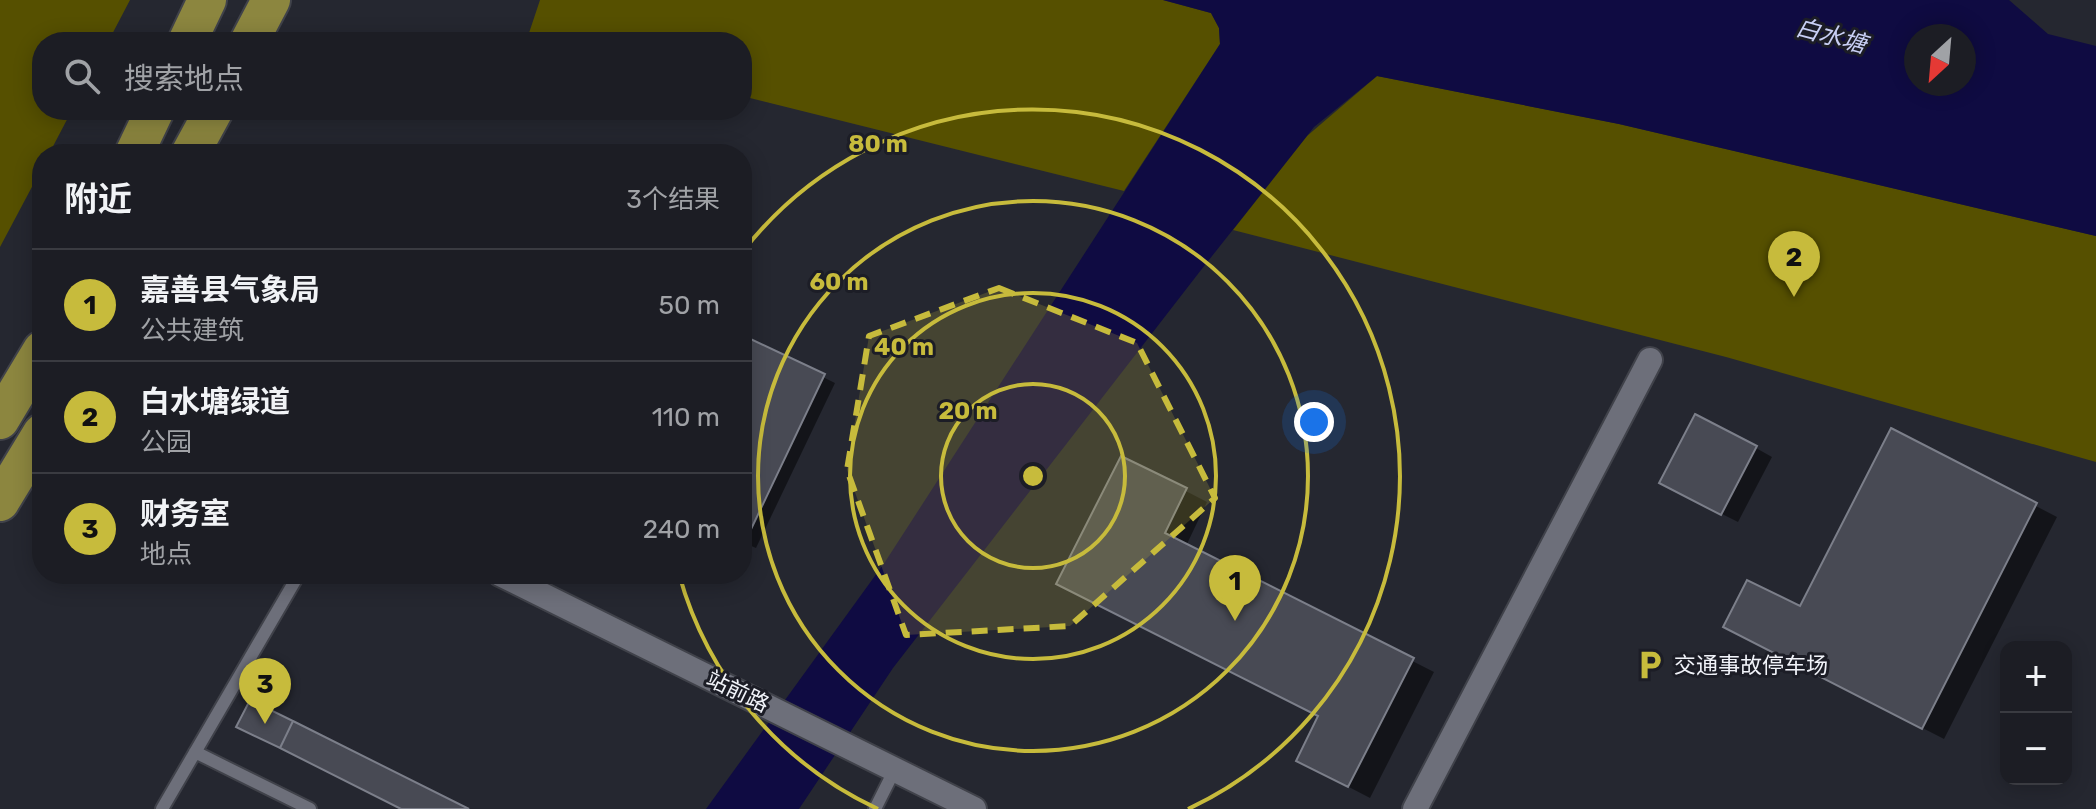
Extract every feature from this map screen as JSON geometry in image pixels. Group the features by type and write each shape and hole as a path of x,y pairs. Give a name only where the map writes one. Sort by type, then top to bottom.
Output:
{"main road":[{"path":"192,32 207,0"},
{"path":"254,32 271,0"},
{"path":"139,144 150,120"},
{"path":"195,144 209,120"},
{"path":"0,420 32,367"},
{"path":"0,502 32,449"}],"street":[{"path":"1415,809 1650,360"},
{"name":"站前路","path":"520,584 974,809"}],"lane":[{"path":"162,809 293,584"},
{"path":"195,752 310,809"},
{"path":"875,809 895,769"}],"highlighted area":[{"path":"999,288 1137,343 1215,498 1070,626 906,635 847,470 869,336"}],"shaded area":[{"path":"0,0 130,0 113,32 32,32 32,120 67,120 54,144 32,144 32,187 0,247"},
{"path":"540,0 1163,0 1211,13 1219,28 1220,44 1124,191 752,98 752,32 529,32"},
{"path":"1377,76 1619,124 2096,236 2096,462 1726,357 1233,230 1307,136"}],"water":[{"name":"白水塘","path":"1163,0 2009,0 2048,34 2096,46 2096,236 1619,124 1377,76 1314,127 1201,270 893,668 799,809 706,809 885,562 1220,44 1219,28 1211,13"}],"building":[{"path":"752,340 825,374 752,527"},
{"path":"1695,414 1757,446 1721,515 1659,483"},
{"path":"1891,428 2037,503 1922,729 1723,627 1747,580 1800,606"},
{"path":"1121,456 1187,488 1165,533 1414,658 1348,787 1296,761 1318,716 1056,584"},
{"path":"250,700 293,721 280,748 236,727"},
{"path":"293,721 469,809 401,809 280,748"}],"place":[{"name":"白水塘绿道","path":"1794,297"},
{"name":"嘉善县气象局","path":"1235,621"},
{"name":"交通事故停车场","path":"1650,665"},
{"name":"财务室","path":"265,724"}]}
